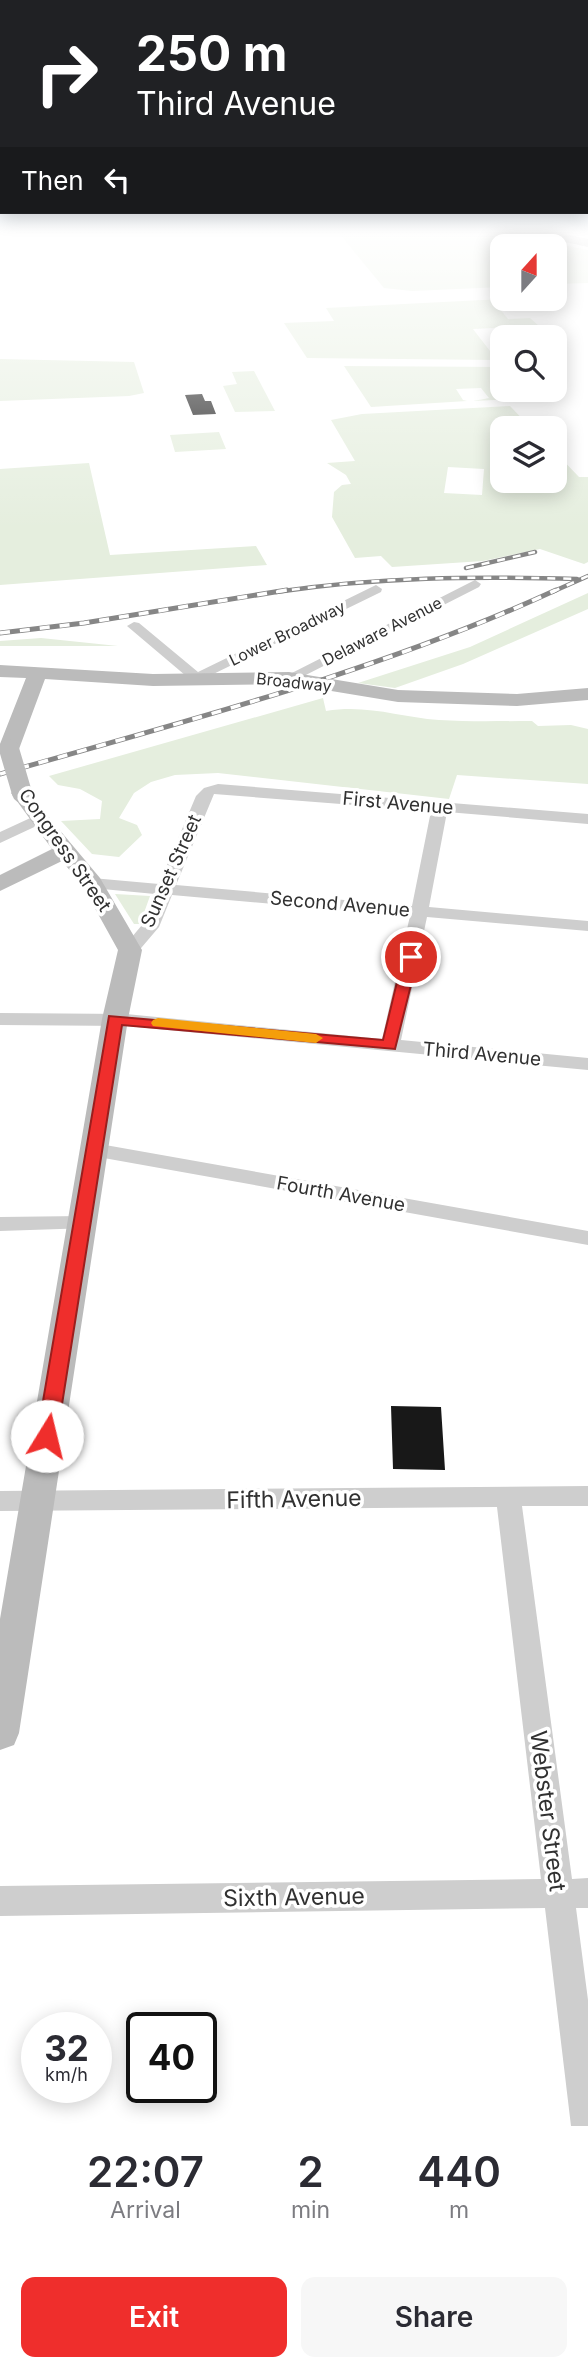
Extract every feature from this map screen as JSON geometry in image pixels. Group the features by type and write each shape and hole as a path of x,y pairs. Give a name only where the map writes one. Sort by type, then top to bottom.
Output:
{"street":[{"name":"Delaware Avenue","path":"289,678 475,584"},
{"name":"Lower Broadway","path":"197,678 376,589"},
{"path":"135,626 197,678"},
{"name":"Broadway","path":"0,671 153,680 289,678 398,696 517,700 588,694"},
{"name":"Congress Street","path":"38,672 12,735 9,749 22,793 39,819 92,883 130,950"},
{"name":"First Avenue","path":"209,790 588,819"},
{"name":"Sunset Street","path":"130,950 150,926 204,796 209,790"},
{"path":"390,1046 440,807"},
{"path":"0,838 39,819"},
{"path":"0,884 65,850"},
{"name":"Second Avenue","path":"92,883 588,926"},
{"path":"0,1733 115,1019 130,950"},
{"name":"Third Avenue","path":"0,1019 115,1019 588,1064"},
{"name":"Fourth Avenue","path":"94,1150 588,1238"},
{"path":"0,1224 82,1223"},
{"name":"Webster Street","path":"508,1496 573,1893 588,2126"},
{"name":"Fifth Avenue","path":"0,1501 588,1496"},
{"name":"Sixth Avenue","path":"0,1901 573,1893"}],"green space":[{"path":"289,331 475,331 490,351 490,360 307,358"},
{"path":"0,359 134,362 144,393 129,396 0,401"},
{"path":"344,366 490,367 490,400 473,401 489,398 481,388 456,389 463,400 467,401 371,407"},
{"path":"254,371 275,411 235,412 223,386 237,384 232,372"},
{"path":"510,406 520,416 490,416 490,493 567,493 567,464 579,477 588,477 588,562 584,564 540,549 483,561 392,567 381,556 355,558 332,517 334,492 342,485 351,484 346,475 327,463 355,461 331,420 362,414","holes":["448,467 484,469 482,495 444,493"]},
{"path":"219,432 226,449 175,452 170,435"},
{"path":"89,463 110,555 256,546 267,565 0,585 0,469"},
{"path":"588,593 588,609 463,664 395,688 358,683 470,647"},
{"path":"41,638 118,646 0,646 0,641"},
{"path":"323,698 326,711 369,710 451,721 532,721 538,726 571,725 588,729 588,784 457,775 449,799 218,773 175,775 151,782 134,793 119,818 137,825 142,835 119,857 92,854 61,821 100,819 102,801 80,789 58,785 49,776"},
{"path":"115,894 150,896 140,924 134,924"}],"building":[{"path":"202,394 205,401 211,401 216,414 193,415 185,395"},
{"path":"391,1406 441,1407 445,1470 393,1469"}],"railway":[{"path":"466,568 535,552"},
{"path":"552,592 588,576"},
{"path":"276,592 351,583 426,579 577,579"},
{"path":"0,633 84,623 287,590"},
{"path":"0,774 212,714 351,670 420,646 556,590"}],"slow traffic":[{"path":"158,1023 316,1038"}],"route":[{"path":"47,1436 115,1019 390,1046 411,957"}]}
